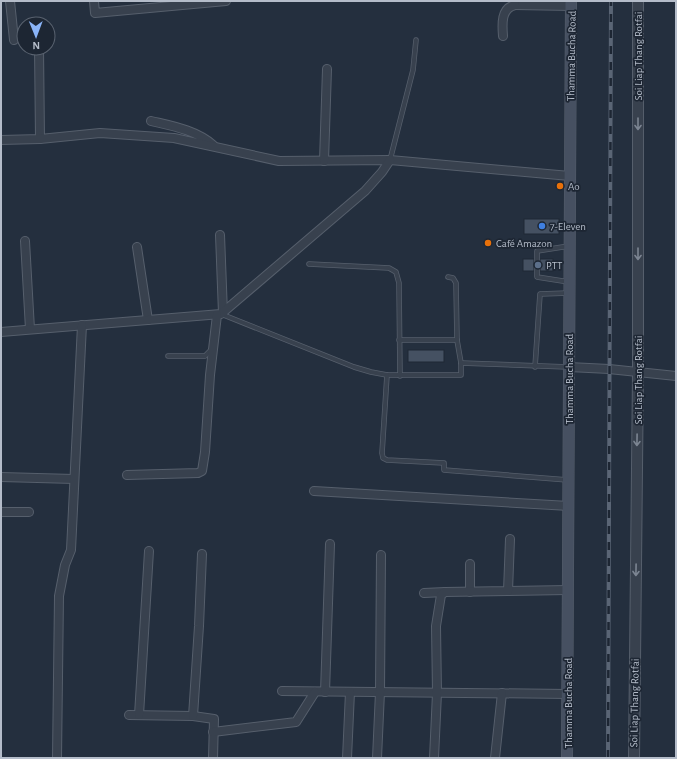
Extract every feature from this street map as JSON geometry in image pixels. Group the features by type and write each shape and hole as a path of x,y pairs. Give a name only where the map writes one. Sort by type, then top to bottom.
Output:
{"main road":[{"name":"Thamma Bucha Road","path":"567,758 571,4"}],"street":[{"path":"10,1 14,40"},
{"path":"94,1 95,12 226,1"},
{"name":"Soi Liap Thang Rotfai","path":"634,758 638,372 638,1"},
{"path":"503,36 502,21 504,14 509,7 515,3 571,4"},
{"path":"39,56 40,139"},
{"path":"324,161 326,69"},
{"path":"151,122 174,126 194,133 208,140 215,147"},
{"path":"1,140 40,139 100,133 174,138 279,161 390,160 570,176"},
{"path":"1,332 220,314 365,191 382,172 390,160"},
{"path":"127,475 198,473 202,471 213,348 220,314 220,235"},
{"path":"25,241 30,329"},
{"path":"137,247 148,320"},
{"path":"57,758 59,596 65,565 71,550 82,325"},
{"path":"569,368 676,376"},
{"path":"1,477 74,479"},
{"path":"314,491 569,506"},
{"path":"1,512 29,512"},
{"path":"508,591 510,539"},
{"path":"325,692 330,544"},
{"path":"139,715 149,551"},
{"path":"193,716 202,554"},
{"path":"377,758 380,692 380,555"},
{"path":"470,564 470,592"},
{"path":"424,593 568,590"},
{"path":"434,758 437,693 436,626 440,599 444,592"},
{"path":"282,692 568,694"},
{"path":"213,732 296,722 315,692"},
{"path":"347,758 350,692"},
{"path":"495,758 502,693"},
{"path":"129,715 193,716 214,719 213,758"}],"lane":[{"path":"390,160 413,70 416,40"},
{"path":"569,246 537,251 537,276 569,288"},
{"path":"309,264 389,268 396,272 399,283 400,376"},
{"path":"220,314 354,367 371,372 400,376 461,375 461,363 457,340 456,283 454,278 448,277"},
{"path":"536,366 540,294 569,288"},
{"path":"399,340 457,340"},
{"path":"168,356 205,356 213,348"},
{"path":"461,363 569,368"},
{"path":"387,375 382,453 383,458 387,460 444,463 444,470 569,480"}],"building":[{"name":"7-Eleven","path":"524,219 559,219 559,234 524,234"},
{"path":"523,259 534,259 534,271 523,271"},
{"path":"540,259 553,259 553,271 540,271"},
{"path":"408,350 444,350 444,362 408,362"}],"railway":[{"path":"608,758 611,1"}],"place":[{"name":"Ao","path":"560,186"},
{"name":"7-Eleven","path":"542,226"},
{"name":"Café Amazon","path":"488,243"},
{"name":"PTT","path":"538,265"}]}
